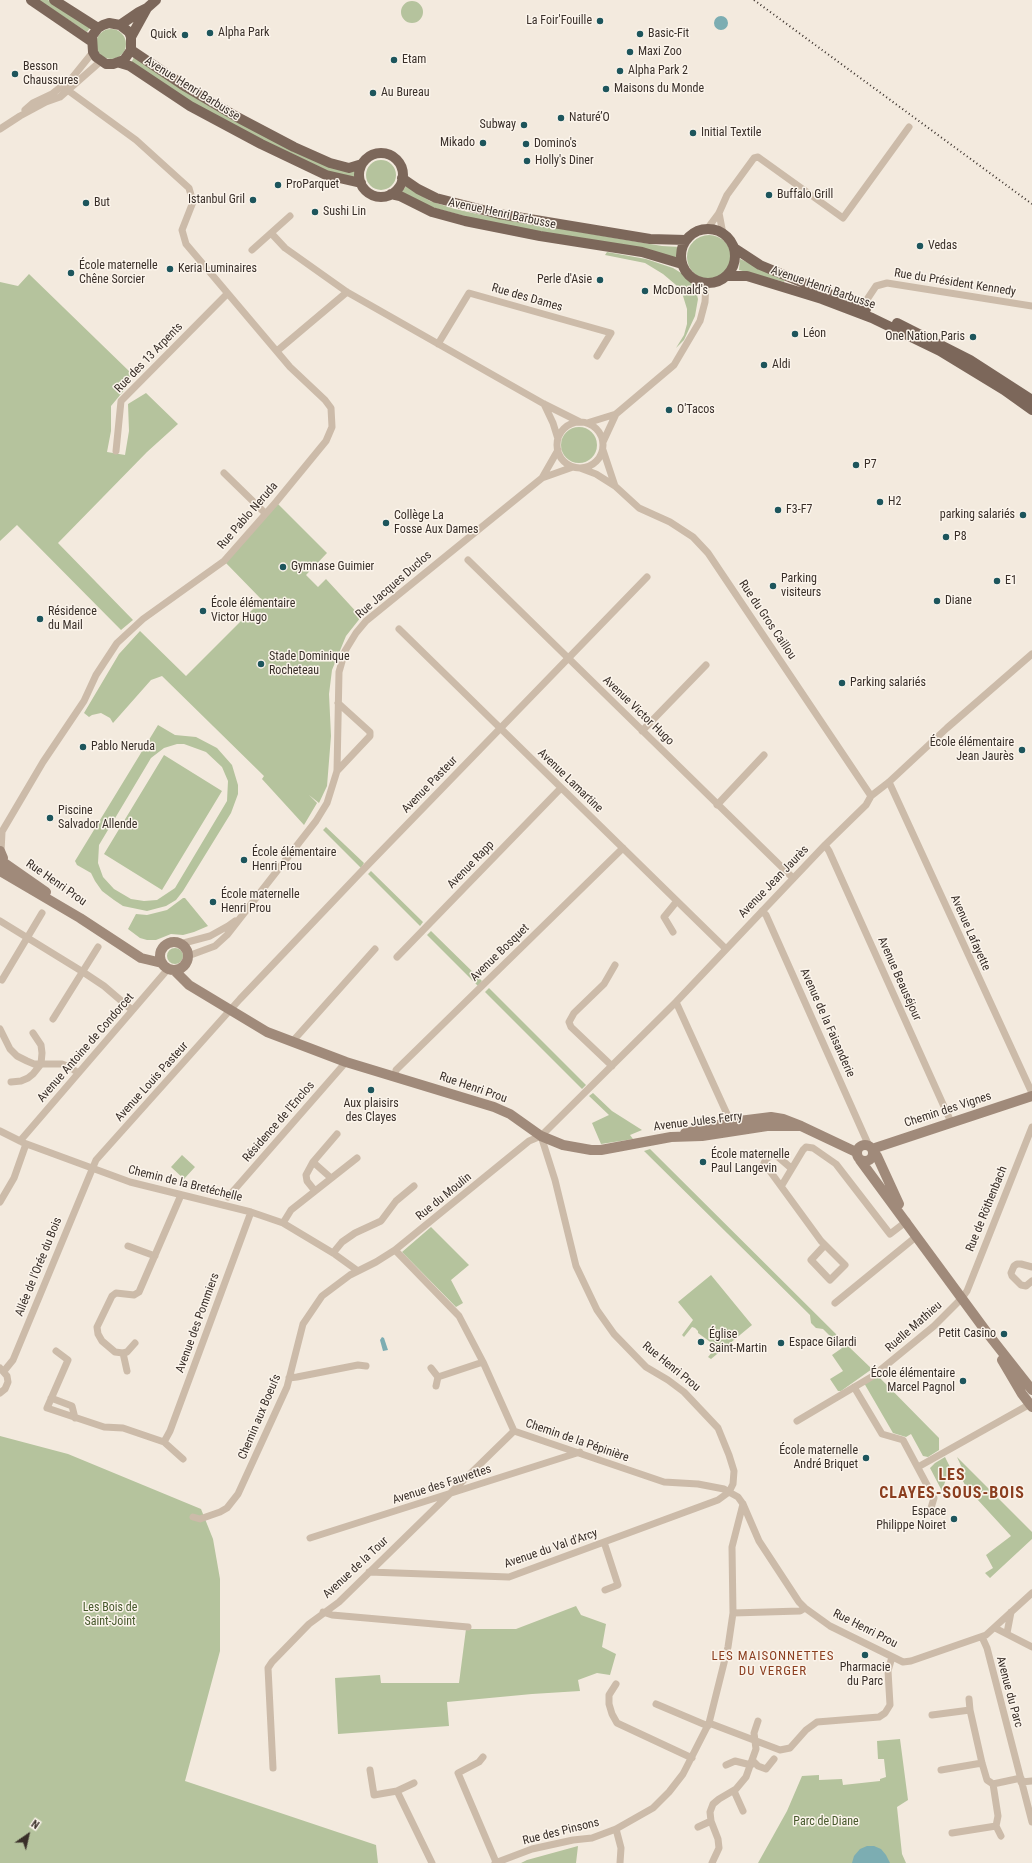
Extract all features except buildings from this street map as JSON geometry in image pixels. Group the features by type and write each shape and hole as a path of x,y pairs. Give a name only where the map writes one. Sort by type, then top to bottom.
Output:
{"main road":[{"path":"31,0 91,41"},
{"path":"54,0 98,28"},
{"path":"120,25 147,8 156,0"},
{"path":"131,38 147,8"},
{"path":"109,24 120,25 129,32 131,38 131,50 129,56 120,63 113,64 101,61 93,52 91,41 98,28 109,24"},
{"name":"Avenue Henri Barbusse","path":"131,50 186,87 237,117 294,146 330,162 349,168 362,164"},
{"name":"Avenue Henri Barbusse","path":"120,63 130,66 190,106 261,144 326,175 361,183"},
{"path":"385,153 399,163 402,170 402,178 397,188 391,194 375,196 364,189 361,183 359,170 362,164 372,154 385,153"},
{"name":"Avenue Henri Barbusse","path":"402,178 418,190 436,198 499,214 650,239 686,240"},
{"name":"Avenue Henri Barbusse","path":"391,194 400,196 432,212 465,221 540,236 642,252 682,264"},
{"path":"707,229 716,230 723,234 730,240 734,248 734,263 726,276 713,283 706,283 690,277 682,264 681,255 686,240 699,230 707,229"},
{"name":"Avenue Henri Barbusse","path":"734,248 760,265 862,307 948,347 1032,400"},
{"name":"Avenue Henri Barbusse","path":"726,276 747,276 822,299 872,318 940,352 1004,390 1032,410"}],"street":[{"path":"20,116 33,103 65,90 93,52"},
{"path":"0,119 3,127 65,90 82,78 101,61"},
{"path":"65,90 69,98 79,100 77,89 82,78"},
{"name":"Rue Pablo Neruda","path":"0,852 1,833 43,762 84,701 96,675 117,643 143,619 224,561 326,441 332,427 331,408 325,400 290,367 186,244 182,230 193,202 189,188 166,165 126,132 79,100"},
{"path":"707,229 719,213 732,189 754,158 758,157 843,218 909,126"},
{"path":"719,213 723,234"},
{"path":"252,250 290,216"},
{"path":"271,233 284,248 347,292 544,404 598,430 603,446"},
{"name":"Rue Jacques Duclos","path":"186,961 220,943 319,816 329,798 337,770 339,672 345,651 366,621 542,478 558,450 558,439 566,426 616,414 674,366 700,321 705,302 706,283"},
{"name":"Rue du Président Kennedy","path":"862,307 876,286 887,283 1032,306"},
{"path":"277,351 347,292"},
{"name":"Rue des Dames","path":"438,344 469,293 611,333 597,356"},
{"name":"Rue des 13 Arpents","path":"116,451 121,401 227,294"},
{"path":"544,404 553,423 558,439"},
{"name":"Rue Jacques Duclos","path":"542,478 576,468 586,468 597,461 616,414"},
{"name":"Rue du Gros Caillou","path":"603,446 615,486"},
{"path":"558,450 563,461 576,468"},
{"name":"Rue du Gros Caillou","path":"576,468 596,474 615,486 639,508 670,522 693,537 708,553 871,796"},
{"path":"224,474 265,513"},
{"name":"Avenue Victor Hugo","path":"468,560 793,878"},
{"name":"Avenue Pasteur","path":"230,1010 360,872 647,577"},
{"name":"Avenue Lamartine","path":"399,629 726,949"},
{"name":"Avenue Jean Jaurès","path":"541,1136 676,1002 793,878 866,805 871,796 889,782 947,728 1032,654"},
{"path":"642,731 706,666"},
{"path":"337,770 370,736 370,732 338,703"},
{"path":"717,805 764,755"},
{"name":"Avenue Lafayette","path":"889,782 1032,1093"},
{"name":"Avenue Rapp","path":"397,957 561,788"},
{"name":"Avenue Beauséjour","path":"825,845 951,1122"},
{"name":"Avenue Bosquet","path":"395,1076 396,1070 622,848"},
{"path":"0,852 1,867"},
{"name":"Rue Henri Prou","path":"1,867 131,950 141,958 168,967 188,985 267,1032 346,1062 494,1107 510,1114 541,1136 555,1180 572,1254 585,1286 598,1310 614,1334 646,1367 668,1380 684,1392 718,1428 730,1454 734,1471 733,1484 729,1492 738,1497 743,1504 759,1541 799,1602 830,1626 892,1658 903,1662 911,1661 982,1637 996,1628 1032,1593"},
{"path":"673,932 664,917 677,901"},
{"name":"Avenue de la Faisanderie","path":"762,911 766,915 871,1149"},
{"path":"2,980 42,913"},
{"name":"Rue Jacques Duclos","path":"180,944 196,941 219,932 243,914"},
{"path":"0,921 104,986 132,1010"},
{"path":"186,961 168,967 161,951 163,947 171,942 180,944 186,949 188,985"},
{"path":"53,1019 98,947"},
{"path":"292,1042 375,949"},
{"name":"Rue Henri Prou","path":"131,950 150,954 161,951"},
{"path":"612,1066 572,1027 569,1022 574,1013 604,984 615,965"},
{"name":"Avenue Antoine de Condorcet","path":"23,1142 78,1073 168,967"},
{"path":"676,1002 733,1126"},
{"name":"Avenue Louis Pasteur","path":"92,1169 96,1160 230,1010"},
{"path":"0,1029 10,1049 17,1056 27,1061 40,1064 62,1064 70,1066 78,1073"},
{"path":"11,1082 21,1081 28,1078 40,1064 42,1053 41,1045 32,1033"},
{"name":"Résidence de l'Enclos","path":"228,1197 346,1062"},
{"name":"Chemin des Vignes","path":"871,1149 1032,1096"},
{"name":"Avenue Jules Ferry","path":"541,1136 563,1145 591,1150 672,1137 700,1128 733,1126 771,1117 783,1119 801,1126 858,1156"},
{"name":"Rue de Röthenbach","path":"962,1298 967,1291 1032,1127"},
{"name":"Chemin de la Bretéchelle","path":"0,1131 23,1142 130,1182 251,1212 282,1223 333,1253 358,1271"},
{"path":"315,1191 307,1181 306,1175 313,1162 337,1134"},
{"name":"Rue du Moulin","path":"358,1271 395,1250 529,1141 541,1136"},
{"path":"0,1202 14,1178 23,1142"},
{"path":"907,1221 877,1156 871,1149 860,1146 858,1156 907,1221 988,1334 1032,1390"},
{"path":"782,1186 802,1150 806,1147 813,1148 836,1164 890,1234 907,1221"},
{"path":"858,1156 865,1161 870,1159 871,1149"},
{"path":"791,1168 777,1156 772,1155 766,1159 764,1163 825,1245 845,1264 830,1280 811,1260 825,1245"},
{"path":"282,1223 291,1210 357,1158"},
{"path":"313,1162 331,1178"},
{"name":"Allée de l'Orée du Bois","path":"0,1393 5,1389 8,1382 2,1369 13,1360 92,1169"},
{"path":"333,1253 342,1242 355,1233 380,1221 396,1201 414,1186"},
{"path":"135,1343 123,1353 115,1352 108,1347 98,1334 97,1327 112,1296 116,1293 134,1295 139,1292 181,1195"},
{"name":"Avenue des Pommiers","path":"164,1442 170,1431 251,1212"},
{"path":"835,1303 917,1236"},
{"path":"128,1246 155,1256"},
{"name":"Chemin de la Pépinière","path":"395,1250 459,1316 483,1362 514,1431 580,1452 664,1482 698,1484 724,1489 729,1492"},
{"path":"1032,1267 1017,1264 1014,1266 1011,1273 1021,1285 1026,1286 1032,1281"},
{"name":"Chemin aux Boeufs","path":"193,1517 200,1518 220,1512 227,1508 238,1494 282,1400 290,1378 303,1324 322,1296 350,1275 358,1271"},
{"name":"Ruelle Mathieu","path":"797,1421 873,1376 934,1326 962,1298"},
{"path":"918,1467 1031,1405 1015,1382 988,1334"},
{"path":"56,1351 68,1360 47,1408 104,1427 123,1428 164,1442 183,1459"},
{"path":"123,1353 127,1370"},
{"path":"438,1377 483,1362"},
{"path":"290,1378 298,1378 358,1365 366,1366"},
{"path":"431,1368 438,1377"},
{"path":"436,1386 438,1377"},
{"path":"854,1387 882,1434 903,1440 934,1498 931,1508"},
{"path":"51,1398 72,1406 75,1418"},
{"name":"Avenue de la Tour","path":"273,1768 268,1668 272,1662 309,1624 323,1612 339,1602 514,1431"},
{"name":"Avenue des Fauvettes","path":"310,1538 580,1452"},
{"name":"Avenue du Val d'Arcy","path":"369,1572 509,1577 718,1500 729,1492"},
{"name":"Rue des Pinsons","path":"495,1863 532,1849 572,1840 592,1838 616,1829 652,1808 669,1792 683,1774 708,1725 728,1647 733,1613 732,1547 743,1504"},
{"path":"604,1542 618,1585 605,1590"},
{"path":"733,1613 800,1610 805,1608"},
{"path":"323,1612 332,1615 468,1627"},
{"path":"1007,1633 1011,1612"},
{"path":"996,1628 1032,1647"},
{"name":"Avenue du Parc","path":"982,1637 987,1648 1032,1822"},
{"path":"656,1704 708,1725 780,1750 790,1748 806,1730 817,1722 863,1719 882,1716 888,1710 890,1705 888,1671 892,1658"},
{"path":"616,1684 609,1695 609,1704 612,1714 617,1722 692,1758"},
{"path":"970,1699 970,1710 987,1780 993,1784 1032,1780"},
{"path":"932,1715 970,1710"},
{"path":"712,1863 718,1848 718,1839 711,1821 710,1812 713,1804 734,1791 746,1777 756,1749 754,1733 758,1721"},
{"path":"483,1757 479,1762 458,1773 495,1863"},
{"path":"726,1765 735,1761 752,1763 766,1769 774,1759"},
{"path":"941,1770 982,1763"},
{"path":"370,1770 374,1795 397,1791 414,1783"},
{"path":"993,1784 998,1816 996,1826 1001,1836"},
{"path":"397,1791 432,1863"},
{"path":"734,1791 743,1811"},
{"path":"698,1827 711,1821"},
{"path":"952,1832 996,1826"},
{"path":"616,1829 621,1848 620,1863"}],"green space":[{"path":"38,0 48,0 90,28 87,32"},
{"path":"412,1 420,4 423,12 420,20 412,23 404,20 401,12 404,4"},
{"path":"111,29 122,33 126,44 122,55 111,59 100,55 96,44 100,33"},
{"path":"134,57 200,100 357,171 357,179 324,170 280,150 188,100 131,63"},
{"path":"381,160 392,164 396,175 392,186 381,190 370,186 366,175 370,164"},
{"path":"406,186 430,201 455,209 486,216 662,246 680,247 678,259 472,218 427,206 402,192"},
{"path":"709,235 721,239 727,245 731,257 727,269 721,275 709,279 697,275 691,269 687,257 691,245 697,239"},
{"path":"607,252 646,259 673,268 686,276 695,287 698,299 695,316 684,340 676,348 684,335 687,324 687,309 683,296 676,285 663,274 645,263 605,255"},
{"path":"740,259 785,279 784,282 739,270"},
{"path":"29,274 131,373 126,388 111,406 111,431 107,452 125,455 129,431 128,404 146,393 178,424 147,452 58,543 133,620 121,630 17,525 0,541 0,282 18,286"},
{"path":"579,427 592,432 597,445 592,458 579,463 566,458 561,445 566,432"},
{"path":"276,502 327,553 306,575 318,587 326,579 361,617 346,636 332,670 329,694 331,736 327,786 319,803 309,795 317,803 304,825 262,779 264,776 162,676 151,680 113,723 110,718 101,713 89,717 84,713 119,654 140,631 186,676 262,600 224,561"},
{"path":"158,725 175,735 196,737 217,748 232,765 238,785 238,794 231,813 176,900 166,906 147,911 123,906 102,891 91,873 77,865 75,861","holes":["177,744 184,744 206,752 222,767 228,781 227,801 175,888 157,900 144,901 131,899 114,889 103,877 98,863 99,845 151,758 164,748"]},
{"path":"164,755 222,791 162,890 104,854"},
{"path":"326,827 364,863 361,868 323,830"},
{"path":"371,871 423,922 420,926 368,874"},
{"path":"185,898 208,926 183,935 171,934 156,940 140,938 128,929 136,914 147,915 167,910"},
{"path":"431,931 482,981 478,986 427,935"},
{"path":"172,948 178,948 183,953 181,962 178,964 172,964 167,959 167,953"},
{"path":"489,988 586,1085 582,1089 485,992"},
{"path":"593,1093 612,1111 642,1130 630,1135 633,1139 601,1144 592,1123 609,1115 589,1096"},
{"path":"650,1149 872,1369 841,1391 838,1391 830,1379 843,1371 832,1355 842,1348 823,1329 816,1328 811,1323 810,1315 644,1151"},
{"path":"182,1155 195,1167 184,1179 171,1167"},
{"path":"431,1227 469,1265 451,1280 463,1303 456,1307 402,1252"},
{"path":"711,1275 752,1325 711,1359 708,1357 714,1350 710,1347 713,1344 698,1333 695,1328 692,1327 684,1337 682,1335 693,1320 678,1302"},
{"path":"876,1374 939,1438 939,1450 928,1457 923,1456 911,1434 906,1437 893,1433 864,1383"},
{"name":"Les Bois de Saint-Joint","path":"0,1436 68,1454 201,1509 213,1539 220,1579 220,1651 185,1781 376,1845 378,1863 0,1863"},
{"path":"945,1457 950,1467 942,1491 930,1468"},
{"path":"957,1457 1032,1532 1032,1539 990,1578 985,1573 993,1568 986,1555 1011,1536 966,1487 960,1475 962,1468"},
{"path":"576,1606 581,1615 606,1624 602,1647 616,1654 610,1675 597,1673 578,1680 580,1691 447,1702 449,1726 338,1734 335,1678 380,1675 381,1683 459,1683 466,1629 516,1629"},
{"name":"Parc de Diane","path":"900,1739 908,1800 897,1807 902,1854 906,1863 758,1863 787,1811 802,1776 819,1775 819,1780 842,1779 843,1785 880,1781 880,1779 886,1777 884,1759 878,1759 877,1741"},
{"path":"578,1846 576,1863 521,1863 527,1860"}],"water":[{"path":"721,16 726,18 728,23 726,28 721,30 716,28 714,23 716,18"},
{"path":"382,1337 384,1338 388,1350 383,1351 380,1340"},
{"path":"867,1846 874,1846 881,1849 890,1863 852,1863 854,1856 860,1849"}],"railway":[{"path":"754,0 1032,204"}],"place":[{"name":"La Foir'Fouille","path":"600,21"},
{"name":"Alpha Park","path":"210,33"},
{"name":"Basic-Fit","path":"640,34"},
{"name":"Quick","path":"185,35"},
{"name":"Maxi Zoo","path":"630,52"},
{"name":"Etam","path":"394,60"},
{"name":"Alpha Park 2","path":"620,71"},
{"name":"Besson Chaussures","path":"15,74"},
{"name":"Maisons du Monde","path":"606,89"},
{"name":"Au Bureau","path":"373,93"},
{"name":"Naturé’O","path":"561,118"},
{"name":"Subway","path":"524,125"},
{"name":"Initial Textile","path":"693,133"},
{"name":"Mikado","path":"483,143"},
{"name":"Domino's","path":"526,144"},
{"name":"Holly's Diner","path":"527,161"},
{"name":"ProParquet","path":"278,185"},
{"name":"Buffalo Grill","path":"769,195"},
{"name":"Istanbul Gril","path":"253,200"},
{"name":"But","path":"86,203"},
{"name":"Sushi Lin","path":"315,212"},
{"name":"Vedas","path":"920,246"},
{"name":"Keria Luminaires","path":"170,269"},
{"name":"École maternelle Chêne Sorcier","path":"71,273"},
{"name":"Perle d'Asie","path":"600,280"},
{"name":"McDonald's","path":"645,291"},
{"name":"Léon","path":"795,334"},
{"name":"One Nation Paris","path":"973,337"},
{"name":"Aldi","path":"764,365"},
{"name":"O'Tacos","path":"669,410"},
{"name":"P7","path":"856,465"},
{"name":"H2","path":"880,502"},
{"name":"F3-F7","path":"778,510"},
{"name":"parking salariés","path":"1023,515"},
{"name":"Collège La Fosse Aux Dames","path":"386,523"},
{"name":"P8","path":"946,537"},
{"name":"Gymnase Guimier","path":"283,567"},
{"name":"E1","path":"997,581"},
{"name":"Parking visiteurs","path":"773,586"},
{"name":"Diane","path":"937,601"},
{"name":"École élémentaire Victor Hugo","path":"203,611"},
{"name":"Résidence du Mail","path":"40,619"},
{"name":"Stade Dominique Rocheteau","path":"261,664"},
{"name":"Parking salariés","path":"842,683"},
{"name":"Pablo Neruda","path":"83,747"},
{"name":"École élémentaire Jean Jaurès","path":"1022,750"},
{"name":"Piscine Salvador Allende","path":"50,818"},
{"name":"École élémentaire Henri Prou","path":"244,860"},
{"name":"École maternelle Henri Prou","path":"213,902"},
{"name":"Aux plaisirs des Clayes","path":"371,1090"},
{"name":"École maternelle Paul Langevin","path":"703,1162"},
{"name":"Petit Casino","path":"1004,1334"},
{"name":"Église Saint-Martin","path":"701,1342"},
{"name":"Espace Gilardi","path":"781,1343"},
{"name":"École élémentaire Marcel Pagnol","path":"963,1381"},
{"name":"École maternelle André Briquet","path":"866,1458"},
{"name":"Espace Philippe Noiret","path":"954,1519"},
{"name":"Pharmacie du Parc","path":"865,1655"}],"district":[{"name":"LES CLAYES-SOUS-BOIS","path":"952,1485"},
{"name":"LES MAISONNETTES DU VERGER","path":"773,1664"}]}
